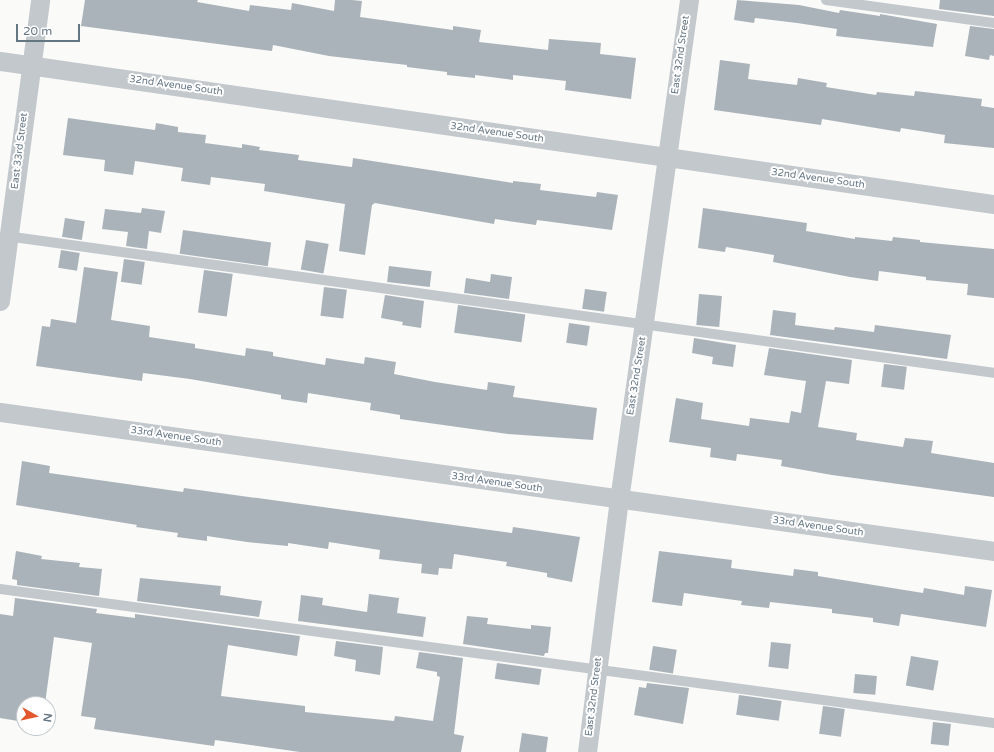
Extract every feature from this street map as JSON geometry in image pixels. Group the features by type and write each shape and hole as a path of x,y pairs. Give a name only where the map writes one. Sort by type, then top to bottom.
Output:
{"street":[{"name":"East 33rd Street","path":"0,301 4,236 40,0"},
{"name":"East 32nd Street","path":"587,752 619,500 645,324 689,0"},
{"name":"32nd Avenue South","path":"0,60 994,204"},
{"name":"33rd Avenue South","path":"0,412 619,500 994,551"}],"lane":[{"path":"826,0 994,23"},
{"path":"4,236 994,372"},
{"path":"0,588 598,668 994,723"}],"building":[{"path":"85,0 198,0 197,2 249,11 250,5 291,10 292,3 334,11 335,0 352,0 362,1 360,17 453,30 453,26 481,30 479,42 548,50 549,39 601,43 600,54 636,58 631,99 565,90 566,81 513,75 513,80 475,75 475,78 447,75 447,72 407,67 407,65 329,56 273,45 272,51 81,26"},
{"path":"737,0 799,5 839,13 840,10 880,16 880,14 937,24 933,47 836,36 837,29 797,23 755,18 754,23 734,20"},
{"path":"940,0 994,0 994,16 939,9"},
{"path":"970,26 994,29 994,56 990,55 989,60 965,56"},
{"path":"720,60 750,64 748,79 797,85 798,78 827,83 826,87 876,95 877,92 914,96 915,91 982,99 981,106 994,108 994,148 944,143 945,135 901,128 900,132 822,119 821,125 714,110"},
{"path":"68,118 155,130 156,123 178,127 178,132 206,135 205,143 242,148 242,144 260,147 259,150 299,155 298,160 352,167 353,158 513,183 513,181 541,184 540,190 596,197 597,192 618,195 612,230 537,220 536,225 495,219 494,224 375,203 372,205 365,255 339,251 345,204 264,191 265,184 211,177 210,185 181,181 183,168 135,161 133,175 104,171 105,160 63,155"},
{"path":"142,208 165,211 161,233 149,231 147,249 126,246 128,232 102,229 105,209 141,213"},
{"path":"703,208 807,223 806,231 855,239 855,237 892,241 893,237 920,240 920,242 994,249 994,298 967,295 968,284 926,280 926,277 879,271 878,281 773,262 774,255 726,247 725,252 698,248"},
{"path":"65,218 85,221 82,240 62,237"},
{"path":"183,230 271,242 268,266 180,254"},
{"path":"306,240 329,244 323,274 301,270"},
{"path":"61,250 80,253 77,271 58,268"},
{"path":"124,259 145,262 142,285 121,282"},
{"path":"389,266 432,271 430,287 387,282"},
{"path":"84,267 118,272 111,320 150,326 149,337 195,344 195,348 245,356 246,348 273,352 273,356 325,365 326,358 364,364 365,357 396,362 394,374 435,382 487,390 488,382 515,386 513,397 597,408 593,440 508,434 400,419 400,415 370,410 371,403 308,393 307,403 281,399 281,395 190,379 143,373 142,381 36,366 42,326 50,327 51,319 76,323"},
{"path":"204,270 233,274 227,317 198,313"},
{"path":"491,274 512,277 509,299 464,293 466,278 490,282"},
{"path":"324,287 347,290 343,319 320,316"},
{"path":"585,289 607,292 604,312 582,309"},
{"path":"699,294 722,296 719,327 696,325"},
{"path":"385,295 424,301 421,328 402,325 403,322 381,318"},
{"path":"458,305 525,314 521,342 454,333"},
{"path":"773,310 796,313 795,325 834,330 835,327 874,332 875,325 951,335 947,359 770,335"},
{"path":"569,323 590,326 587,346 566,343"},
{"path":"694,338 736,345 733,367 712,364 713,357 692,353"},
{"path":"769,348 852,360 849,384 826,381 818,427 857,433 856,440 903,447 905,438 933,441 931,453 994,463 994,497 832,475 781,466 782,460 737,454 736,461 710,457 711,448 669,442 676,398 703,403 701,419 749,426 750,418 789,423 791,411 801,413 806,381 764,375"},
{"path":"884,364 907,367 904,390 881,387"},
{"path":"22,461 50,466 49,473 183,492 184,488 512,533 513,527 580,537 572,582 547,577 547,573 506,566 507,562 454,554 452,569 439,568 438,575 421,573 422,564 379,559 380,550 329,542 328,549 288,543 288,546 247,542 207,536 207,541 177,537 178,533 136,527 137,525 16,505"},
{"path":"16,551 42,556 41,559 80,563 79,567 102,569 99,596 17,585 17,580 12,579"},
{"path":"659,551 732,560 731,568 793,576 794,569 818,572 818,576 923,593 924,588 964,595 965,586 992,590 986,627 901,614 899,626 873,622 873,618 832,613 832,609 770,602 769,608 741,605 742,601 684,593 682,606 652,602"},
{"path":"140,578 221,586 220,595 262,601 259,617 137,601"},
{"path":"369,594 399,598 397,613 426,617 423,637 298,621 301,595 323,598 322,605 367,612"},
{"path":"15,598 97,609 96,613 135,618 135,614 300,636 297,656 228,645 221,696 305,706 305,712 394,721 395,716 433,721 440,677 437,676 437,672 416,668 419,652 463,658 454,734 464,736 461,752 300,752 215,740 214,746 94,729 96,718 81,716 92,643 54,637 46,696 16,696 16,721 0,718 0,614 13,616"},
{"path":"467,616 488,618 487,624 531,629 531,625 551,627 548,653 545,653 544,656 463,644"},
{"path":"336,641 383,647 380,675 355,671 356,660 334,656"},
{"path":"771,642 791,644 788,669 768,667"},
{"path":"653,646 677,650 673,673 649,670"},
{"path":"911,656 939,661 933,690 906,686"},
{"path":"497,663 542,669 539,685 495,679"},
{"path":"855,674 877,676 875,695 853,693"},
{"path":"647,683 689,688 683,724 634,715 639,687 646,688"},
{"path":"739,695 782,701 779,721 736,715"},
{"path":"823,706 845,709 841,737 819,734"},
{"path":"933,722 951,724 949,746 931,744"},
{"path":"522,733 548,737 546,752 519,752"}]}
